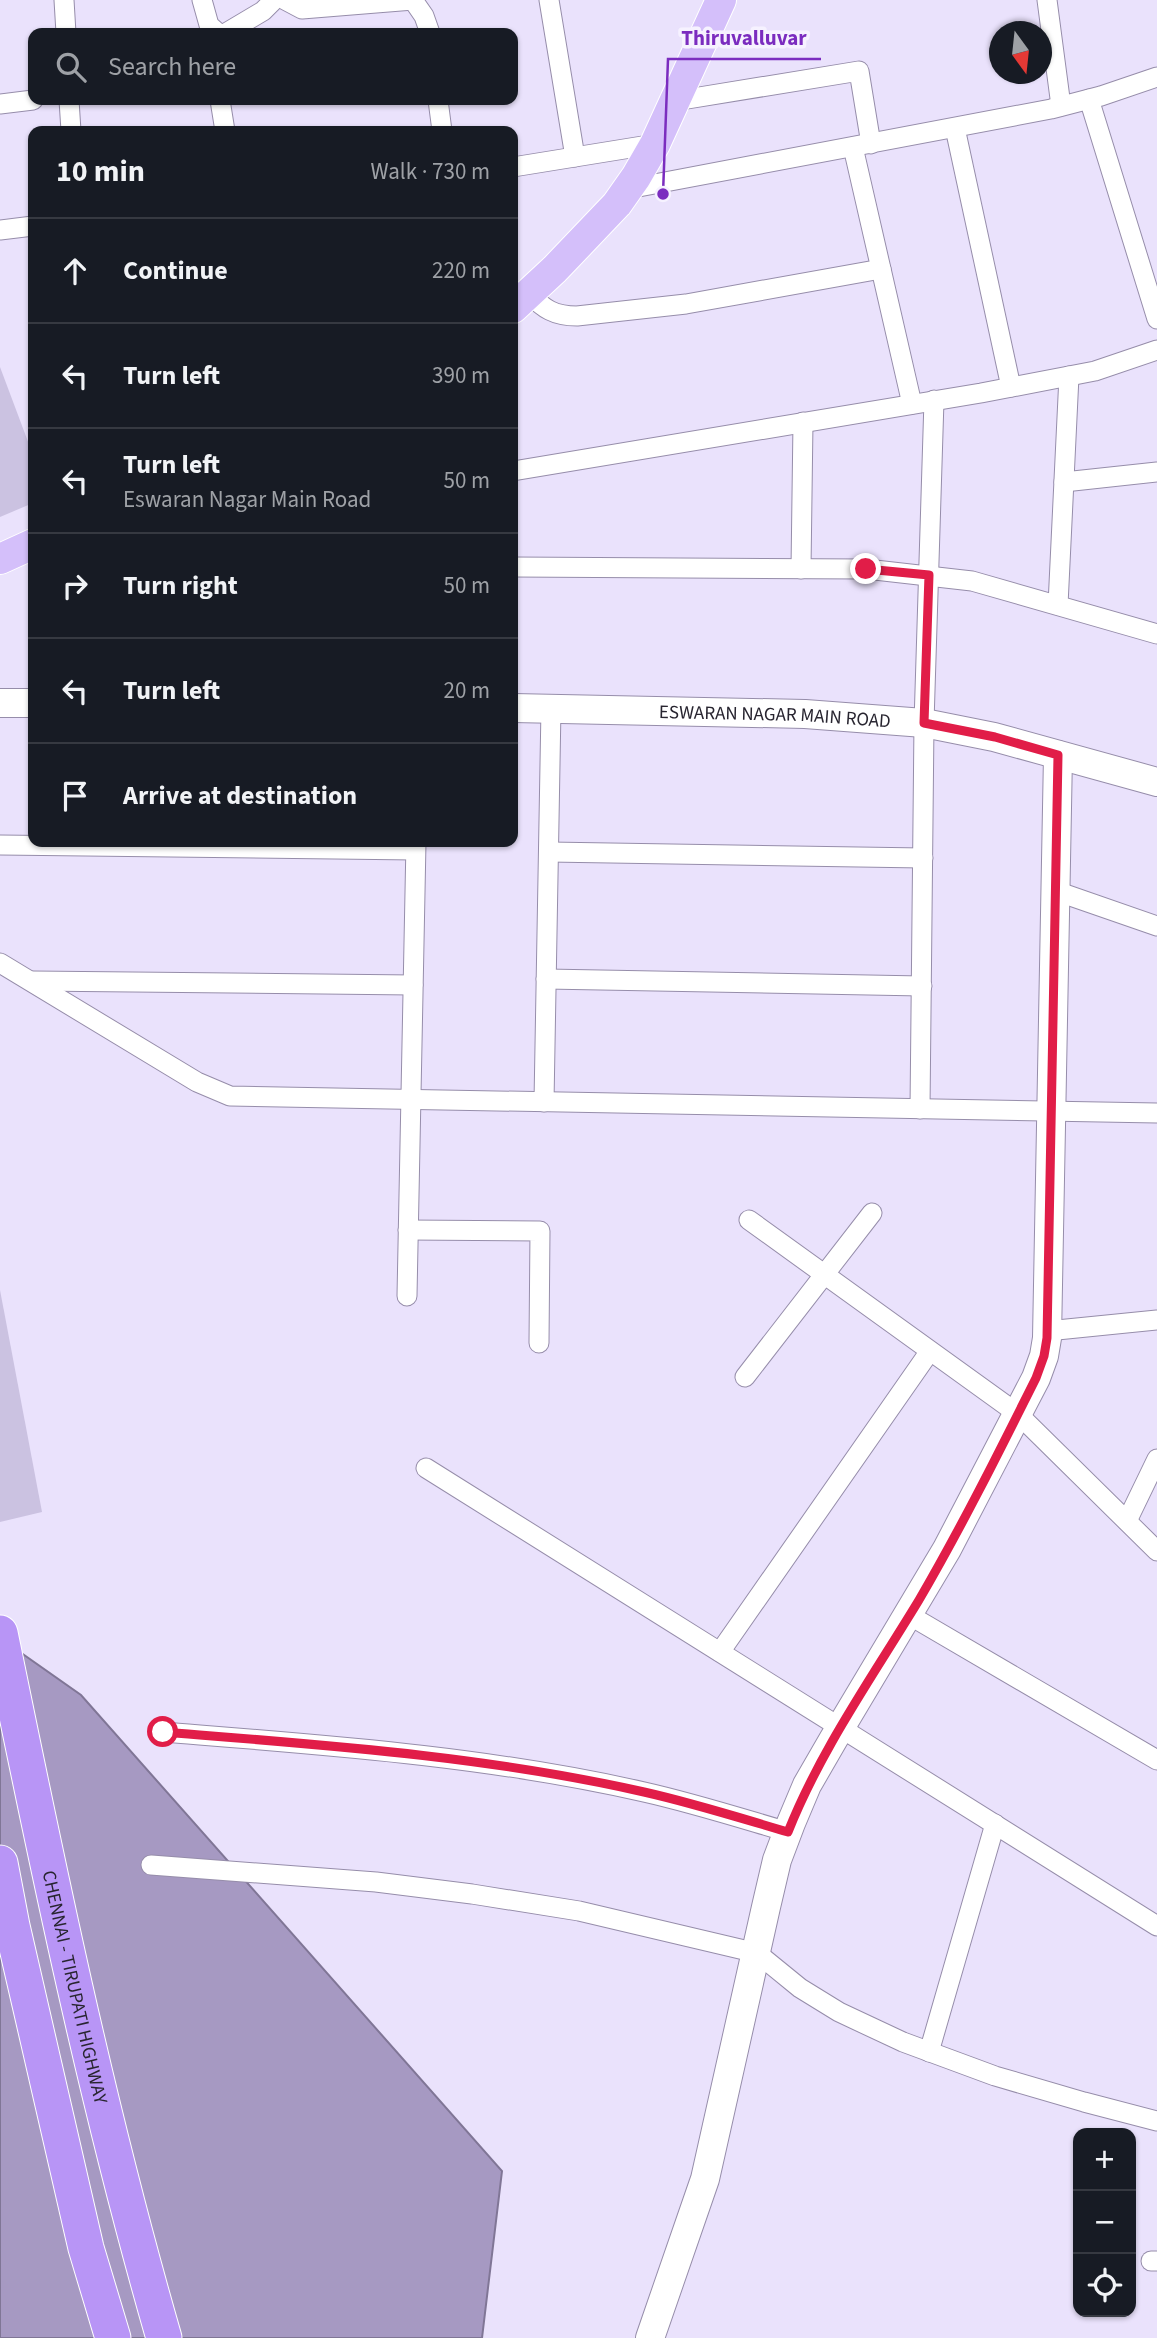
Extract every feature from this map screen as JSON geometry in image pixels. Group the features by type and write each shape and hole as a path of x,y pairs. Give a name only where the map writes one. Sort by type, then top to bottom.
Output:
{"highway":[{"name":"CHENNAI - TIRUPATI HIGHWAY","path":"0,1633 58,1918 137,2242 164,2338"},
{"path":"0,1863 86,2248 113,2338"}],"main road":[{"path":"521,300 608,214 628,189 655,144 721,0"},
{"path":"0,559 28,546"}],"street":[{"path":"64,0 66,28"},
{"path":"202,0 209,25 212,28"},
{"path":"234,28 263,11 274,0"},
{"path":"285,0 302,9 413,0 428,28"},
{"path":"549,0 575,157"},
{"path":"1046,0 1061,106"},
{"path":"674,101 859,71 862,145 881,269 912,404"},
{"path":"628,189 1061,106 1157,77"},
{"path":"1089,99 1157,319"},
{"path":"0,104 28,101"},
{"path":"69,105 71,126"},
{"path":"221,105 224,126"},
{"path":"439,105 441,126"},
{"path":"955,128 1011,387"},
{"path":"518,166 655,144"},
{"path":"0,230 28,227"},
{"path":"521,300 552,313 577,316 710,301 881,269"},
{"path":"518,470 1011,387 1069,376 1157,351"},
{"path":"1058,605 1069,376"},
{"path":"920,1109 924,723 934,400"},
{"path":"801,569 803,422"},
{"path":"1064,482 1157,472"},
{"path":"518,567 866,569 929,575 972,581 1157,634"},
{"path":"0,703 28,703"},
{"name":"ESWARAN NAGAR MAIN ROAD","path":"518,708 805,714 924,723 995,737 1157,782"},
{"path":"544,1102 551,708"},
{"path":"650,2338 705,2179 777,1860 788,1832 807,1785 947,1549 1018,1414 1044,1356 1047,1331 1058,755"},
{"path":"0,845 28,845"},
{"path":"407,1296 416,847"},
{"path":"549,852 923,858"},
{"path":"1056,891 1157,926"},
{"path":"0,963 197,1082 230,1096 1157,1112"},
{"path":"546,979 922,986"},
{"path":"30,981 413,985"},
{"path":"745,1377 872,1213"},
{"path":"749,1220 1018,1414 1157,1551"},
{"path":"408,1230 540,1231 539,1343"},
{"path":"1047,1331 1157,1320"},
{"path":"720,1652 930,1350"},
{"path":"1127,1521 1157,1459"},
{"path":"426,1468 1157,1926"},
{"path":"909,1615 1157,1760"},
{"path":"163,1732 363,1748 581,1779 696,1805 788,1832"},
{"path":"929,2052 995,1824"},
{"path":"151,1865 376,1882 472,1894 579,1911 757,1953 800,1988 839,2012 903,2042 1020,2083 1157,2121"}],"shaded area":[{"path":"0,367 28,442 28,505 0,517"},
{"path":"0,1290 42,1512 0,1522"},
{"path":"0,1638 81,1695 502,2171 482,2338 0,2338"}],"place":[{"name":"Thiruvalluvar","path":"663,194"}],"route":[{"path":"163,1732 363,1748 581,1779 696,1805 788,1832 807,1785 947,1549 1036,1378 1047,1338 1058,755 958,728 924,723 929,575 866,569"}]}
